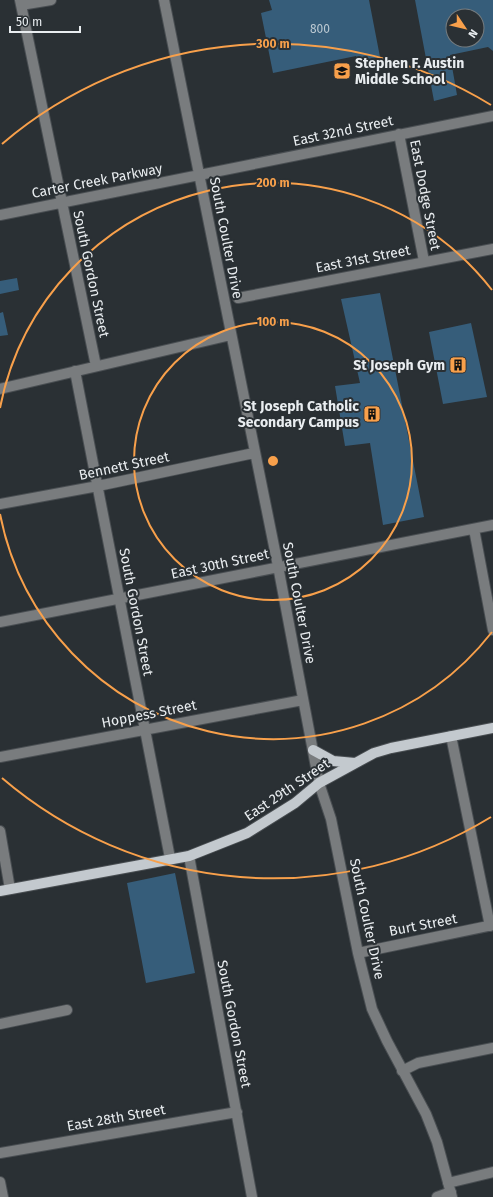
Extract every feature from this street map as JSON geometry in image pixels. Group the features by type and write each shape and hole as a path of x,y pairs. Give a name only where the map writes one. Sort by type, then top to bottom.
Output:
{"main road":[{"name":"East 29th Street","path":"5,890 170,858 189,856 246,833 265,823 295,803 319,783 374,753 391,748 493,728"},
{"path":"313,750 333,761 355,763"}],"street":[{"path":"20,3 50,0"},
{"name":"South Coulter Drive","path":"164,0 254,453 278,566 319,783 332,819 358,953 372,1009 402,1071 426,1114 437,1142 450,1191"},
{"name":"South Gordon Street","path":"20,3 96,366"},
{"name":"East 32nd Street","path":"199,175 493,116"},
{"name":"East Dodge Street","path":"399,134 424,261"},
{"name":"Carter Creek Parkway","path":"0,215 199,175"},
{"name":"East 31st Street","path":"238,298 424,261 493,249"},
{"path":"0,389 231,335"},
{"name":"South Gordon Street","path":"75,371 143,729 170,858"},
{"name":"Bennett Street","path":"0,504 98,486 254,453"},
{"name":"East 30th Street","path":"0,622 119,600 278,566 493,525"},
{"path":"474,529 493,630"},
{"name":"Hoppess Street","path":"0,757 303,700"},
{"path":"451,736 492,925"},
{"path":"0,831 5,890"},
{"name":"South Gordon Street","path":"189,856 252,1197"},
{"name":"Burt Street","path":"358,953 492,925"},
{"path":"0,1024 67,1010"},
{"path":"402,1071 418,1063 493,1048"},
{"name":"East 28th Street","path":"0,1153 237,1112"},
{"path":"437,1197 493,1172"},
{"path":"0,1182 3,1197"}],"building":[{"path":"269,0 369,0 380,57 357,62 356,56 273,73 261,13 272,10"},
{"path":"415,0 493,0 493,51 488,47 485,48 485,8 445,8 445,48 483,48 450,55 457,95 434,101"},
{"path":"17,278 19,290 0,294 0,281"},
{"name":"St Joseph Catholic Secondary Campus","path":"380,293 424,517 383,525 370,443 345,446 335,386 360,383 341,299"},
{"path":"3,312 8,335 0,336 0,313"},
{"name":"St Joseph Gym","path":"471,323 487,397 443,404 429,332"},
{"path":"175,873 195,973 146,983 127,883"}],"place":[{"name":"Stephen F. Austin Middle School","path":"342,71"},
{"name":"St Joseph Gym","path":"458,365"},
{"name":"St Joseph Catholic Secondary Campus","path":"372,414"}]}
